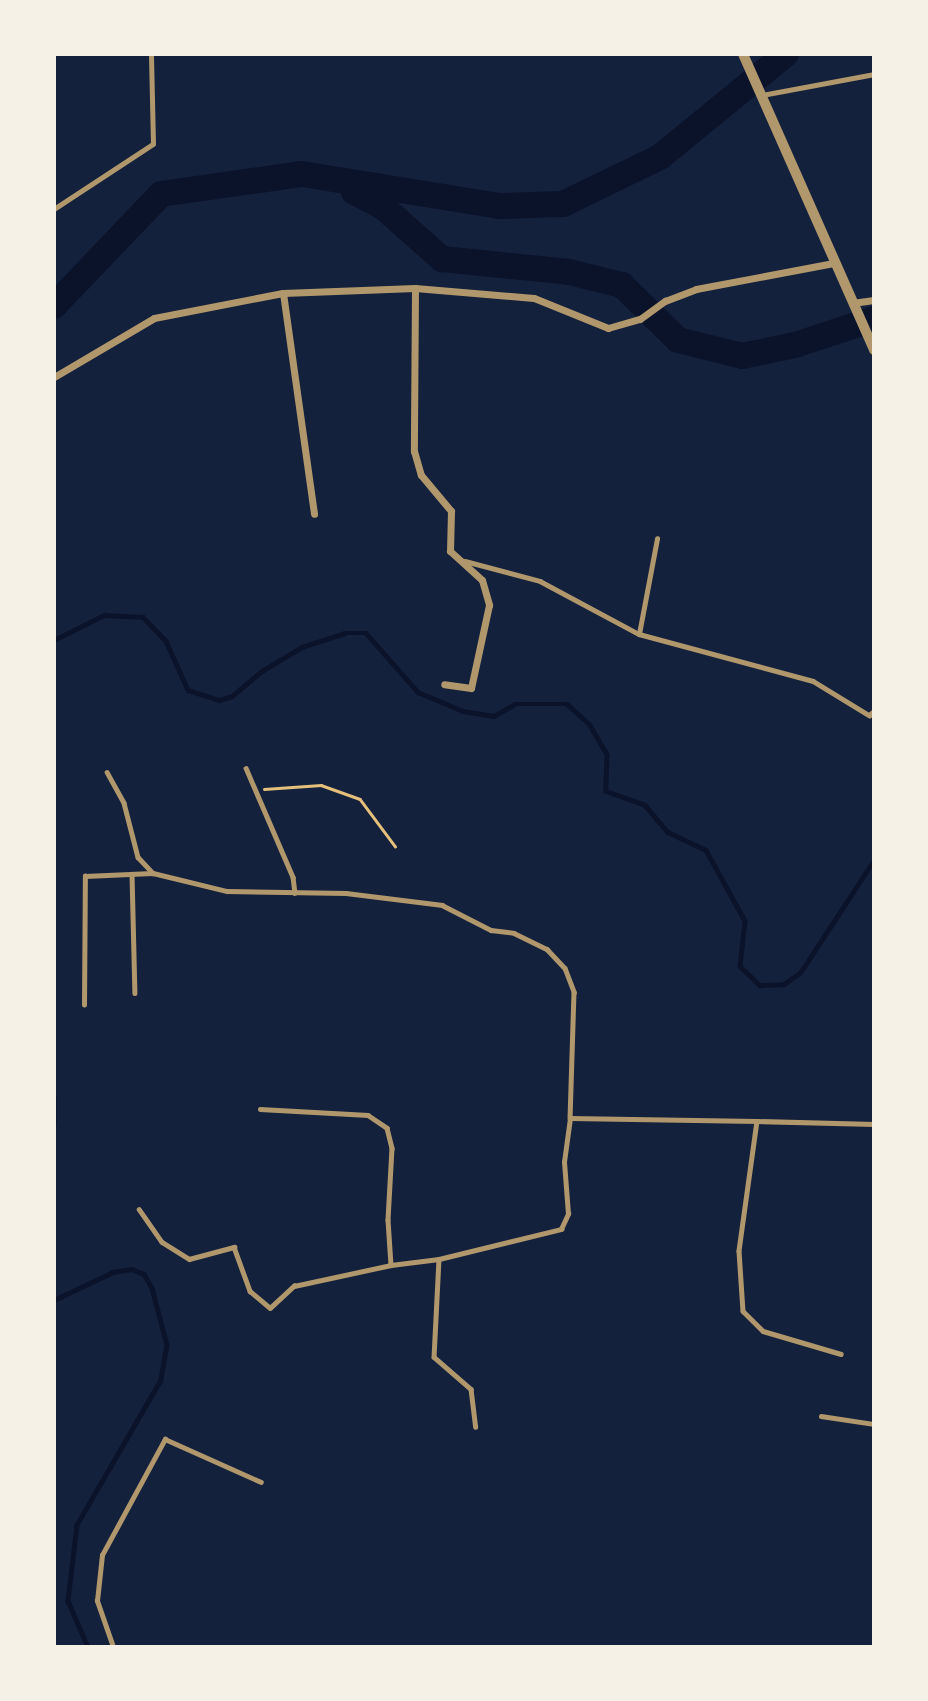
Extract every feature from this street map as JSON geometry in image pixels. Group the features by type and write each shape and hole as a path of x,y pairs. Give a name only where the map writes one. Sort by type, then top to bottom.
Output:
{"street":[{"path":"744,57 872,350"},
{"path":"54,377 153,318 284,293 415,288 534,298 607,328 640,319 665,302 696,289 834,263"},
{"path":"415,288 414,452 421,475 451,511 450,551 465,561 482,580 489,604 471,688 444,684"},
{"path":"284,293 314,514"},
{"path":"851,304 874,300"}],"lane":[{"path":"54,209 153,144 151,54"},
{"path":"760,92 874,74"},
{"path":"639,634 657,539"},
{"path":"465,561 540,581 639,634 813,681 869,715 874,711"},
{"path":"246,768 293,877 295,893"},
{"path":"107,772 124,803 138,857 153,873"},
{"path":"84,1005 85,876 153,873 227,891 346,893 442,905 491,930 514,933 547,949 565,968 574,992 570,1118 564,1162 568,1214 561,1229 439,1259 391,1265 294,1286 270,1308 250,1291 234,1247 188,1259 162,1242 139,1209"},
{"path":"132,874 135,993"},
{"path":"260,1109 368,1115 387,1128 392,1148 388,1220 391,1265"},
{"path":"570,1118 874,1124"},
{"path":"757,1121 739,1251 743,1311 763,1331 841,1354"},
{"path":"439,1259 434,1357 471,1389 476,1427"},
{"path":"821,1416 874,1424"},
{"path":"113,1647 97,1601 102,1555 165,1439 261,1482"}],"path":[{"path":"256,792 272,786 321,785 360,799 395,846"}],"waterway":[{"path":"54,306 161,194 302,174 499,206 563,204 660,157 786,54"},
{"path":"354,192 383,207 442,259 569,272 622,285 678,340 742,356 795,345 874,319"},
{"path":"54,640 104,615 143,617 166,641 188,690 219,700 232,696 262,671 302,647 345,633 366,633 418,692 463,711 494,716 515,704 567,704 590,725 607,755 606,791 645,805 668,832 706,850 745,921 740,966 760,985 784,984 800,973 874,860"},
{"path":"54,1096 54,1124"},
{"path":"54,1300 113,1272 132,1269 144,1274 152,1288 167,1345 161,1380 77,1525 68,1601 88,1647"}]}
